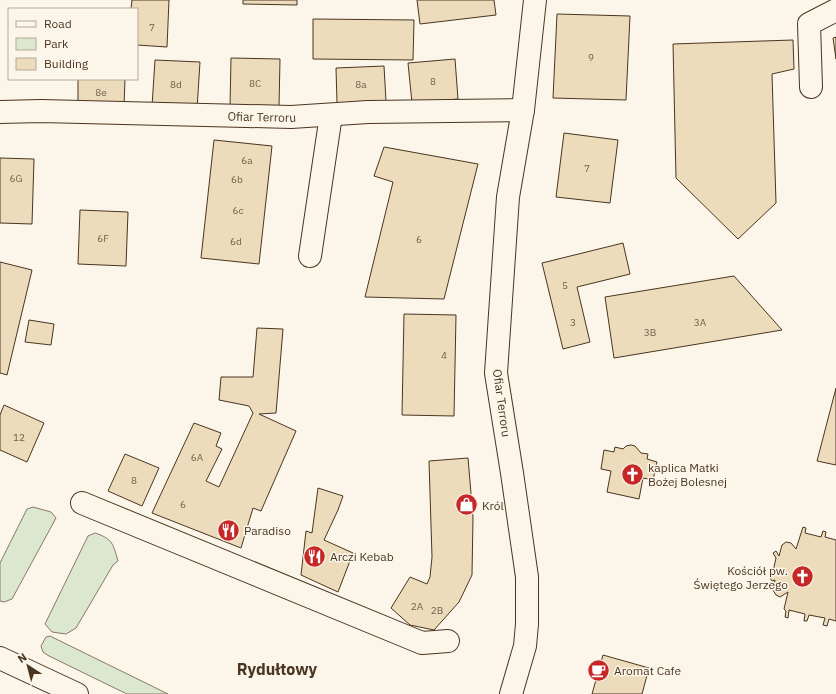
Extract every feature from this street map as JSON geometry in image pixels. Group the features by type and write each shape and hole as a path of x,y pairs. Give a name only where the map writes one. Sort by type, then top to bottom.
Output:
{"street":[{"name":"Ofiar Terroru","path":"511,694 525,646 528,577 496,373 508,197 523,110 535,0"},
{"path":"811,87 809,24 836,10"},
{"name":"Ofiar Terroru","path":"0,112 41,111 291,116 376,112 523,110"},
{"path":"310,256 331,115"},
{"path":"82,502 422,643 448,641"},
{"path":"0,658 77,694"}],"green space":[{"path":"33,507 51,512 56,518 12,599 4,602 0,601 0,563 27,509"},
{"path":"95,533 109,540 115,550 118,561 113,565 76,628 66,634 52,632 45,624 88,536"},
{"path":"50,636 168,694 127,694 49,656 43,652 41,646 46,637"}],"building":[{"path":"132,0 169,0 167,47 138,45 138,8 131,8"},
{"path":"243,0 297,0 297,5 243,4"},
{"path":"417,0 494,0 496,15 420,24"},
{"path":"557,14 630,16 626,100 553,98"},
{"path":"313,19 414,20 413,60 313,59"},
{"path":"836,37 836,59 833,38"},
{"path":"793,40 794,69 772,74 776,203 738,239 676,178 673,44"},
{"path":"231,58 280,59 279,107 230,107"},
{"path":"455,59 458,99 412,103 408,63"},
{"path":"155,60 200,62 197,109 152,106"},
{"path":"384,66 386,101 337,103 336,68"},
{"path":"78,80 125,80 124,106 78,105"},
{"path":"564,133 618,140 610,203 556,197"},
{"path":"214,140 272,146 259,264 201,258"},
{"path":"384,147 478,164 444,299 365,297 393,182 374,176"},
{"path":"0,158 34,159 32,224 0,223"},
{"path":"80,210 128,212 126,266 78,264"},
{"path":"623,243 630,274 577,287 590,342 563,349 542,263"},
{"path":"0,262 32,270 7,375 0,373"},
{"path":"734,276 782,330 614,358 605,297"},
{"path":"404,314 456,315 454,416 402,415"},
{"path":"29,320 54,324 51,345 25,342"},
{"path":"257,328 283,329 276,413 259,414 296,431 261,511 253,508 241,548 152,513 194,423 221,433 216,446 222,449 206,481 219,487 253,413 249,406 219,400 221,377 253,377"},
{"path":"836,388 836,465 817,461"},
{"path":"4,405 44,423 27,462 0,450 0,415"},
{"name":"kaplica Matki Bożej Bolesnej","path":"626,446 635,446 641,453 648,454 647,459 657,462 653,480 643,478 639,499 607,492 611,471 601,469 604,450 614,452 615,447 623,449"},
{"path":"125,454 159,468 142,506 108,491"},
{"path":"468,458 473,517 472,575 459,602 434,630 410,625 391,608 410,577 427,584 430,577 432,557 429,461"},
{"path":"318,488 343,496 324,540 353,553 338,592 301,575 306,531 312,533"},
{"name":"Kościół pw. Świętego Jerzego","path":"803,527 806,528 805,533 821,537 823,531 826,532 825,537 836,540 836,621 829,619 827,626 823,625 825,618 809,615 807,621 804,621 805,614 789,610 788,618 785,617 786,611 784,609 788,592 780,597 776,595 773,590 775,580 772,581 770,578 772,576 776,558 773,553 776,551 779,556 782,545 786,542 791,543 796,549"},
{"path":"603,655 649,668 642,694 592,694"}],"place":[{"name":"kaplica Matki Bożej Bolesnej","path":"632,474"},
{"name":"Król","path":"467,505"},
{"name":"Paradiso","path":"229,530"},
{"name":"Arczi Kebab","path":"315,556"},
{"name":"Kościół pw. Świętego Jerzego","path":"803,577"},
{"name":"Aromat Cafe","path":"599,670"}],"district":[{"name":"Rydułtowy","path":"277,669"}]}
